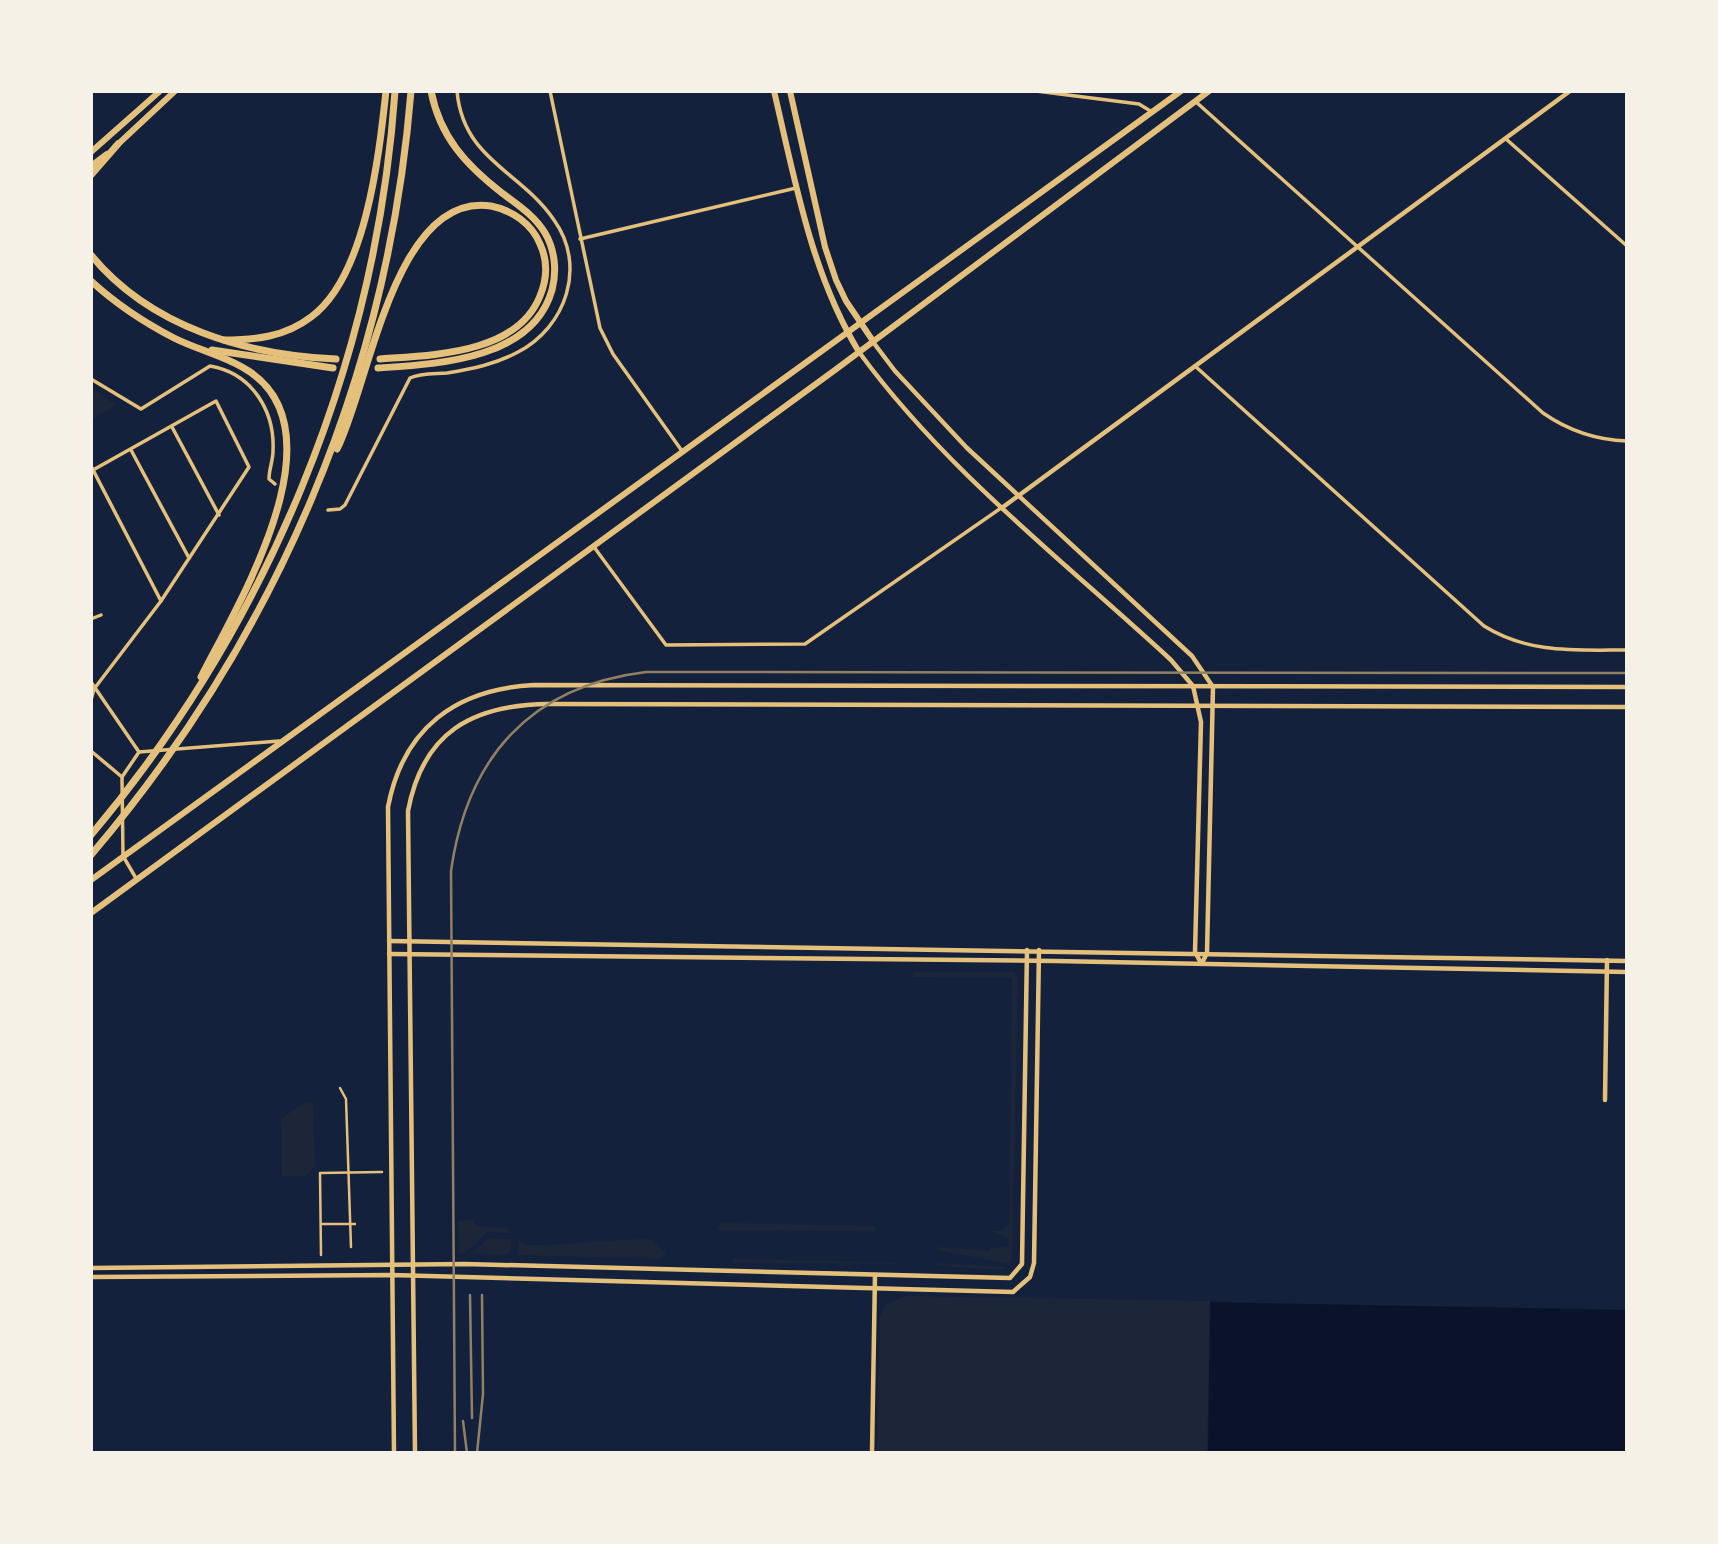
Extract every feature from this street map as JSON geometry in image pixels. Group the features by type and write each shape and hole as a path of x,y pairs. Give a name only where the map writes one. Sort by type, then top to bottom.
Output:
{"highway":[{"path":"224,340 252,340 287,331 313,316 333,295 348,268 367,203 386,91"},
{"path":"91,835 180,718 232,634 281,538 325,429 346,363 377,231 395,91"},
{"path":"319,484 361,363 392,233 411,91"},
{"path":"91,855 143,792 190,727 222,677 274,582 345,433 398,280 425,234 443,217 479,205 505,210 534,233 545,259 545,281 538,302 522,323 493,340 457,350 379,363 441,362 502,345 530,327 545,307 554,284 554,258 544,232 524,209 480,176 455,150 441,124 431,91"},
{"path":"91,175 118,144"},
{"path":"91,255 114,279 145,303 224,340 272,353 336,359"},
{"path":"91,281 106,295 174,338 205,349 244,368 277,399 287,425 288,458 279,500 268,533 224,631 180,718"},
{"path":"205,349 333,368"}],"main road":[{"path":"91,152 160,91"},
{"path":"91,166 175,91"},
{"path":"774,91 819,267 848,334 859,352"},
{"path":"790,91 825,247 846,301 873,341"},
{"path":"91,880 279,741 848,334 1181,91"},
{"path":"91,913 859,352 1209,91"}],"street":[{"path":"328,510 340,509 345,505 410,378 467,369 506,358 541,335 565,303 569,264 561,233 542,205 478,147 466,124 457,91"},
{"path":"550,91 600,328 613,354 682,451"},
{"path":"1036,91 1139,104 1152,113"},
{"path":"593,547 666,645 805,644 1021,495 1570,91"},
{"path":"1195,101 1543,413 1577,432 1627,441"},
{"path":"1507,139 1627,246"},
{"path":"580,239 797,188"},
{"path":"873,341 929,410 1192,656 1213,687 1208,953 1202,963"},
{"path":"859,352 916,425 1171,660 1194,687 1199,706 1195,952 1202,963"},
{"path":"91,379 141,408 210,366 238,378 248,384 265,405 273,442 269,479 275,484"},
{"path":"1195,366 1484,626 1522,645 1545,650 1627,650"},
{"path":"91,700 94,689 161,601 249,467 216,401 131,450 92,468 161,601"},
{"path":"172,427 219,515"},
{"path":"131,450 189,558"},
{"path":"91,619 101,615"},
{"path":"91,682 139,752"},
{"path":"394,1453 388,807 399,768 435,719 447,709 486,691 534,685 1627,687"},
{"path":"415,1453 408,811 416,778 445,736 488,710 548,704 1627,707"},
{"path":"139,752 279,741"},
{"path":"91,751 122,777"},
{"path":"137,880 123,856 122,777 139,752"},
{"path":"389,941 1627,961"},
{"path":"91,1268 412,1265 1000,1280 1010,1278 1022,1264 1027,950"},
{"path":"91,1277 392,1275 1013,1292 1030,1277 1034,1263 1039,950"},
{"path":"389,954 1202,963 1627,972"},
{"path":"1605,1100 1607,960"},
{"path":"340,1088 346,1099 351,1247"},
{"path":"321,1255 320,1173 382,1172"},
{"path":"321,1224 355,1224"},
{"path":"872,1453 875,1275"}],"shaded area":[{"path":"91,388 116,405 91,420"},
{"path":"913,972 1013,972 1018,977 1012,1259 1009,1264 938,1250 938,1247 990,1251 990,1248 1009,1247 1009,1239 991,1231 1002,1231 1009,1224 1012,978 913,977"},
{"path":"305,1102 313,1102 315,1167 305,1176 282,1176 281,1119"},
{"path":"474,1220 475,1226 506,1228 511,1233 487,1232 465,1253 459,1253 458,1221"},
{"path":"722,1223 873,1226 877,1231 721,1230 717,1227"},
{"path":"489,1238 511,1239 511,1251 506,1255 472,1253"},
{"path":"518,1239 525,1245 540,1245 651,1239 666,1253 660,1259 518,1255"},
{"path":"733,1259 885,1262 904,1264 733,1263"},
{"path":"937,1263 1006,1267 1004,1270 937,1266"},
{"path":"906,1296 1210,1301 1207,1453 877,1453 880,1317 886,1304"},
{"path":"1210,1302 1627,1310 1627,1453 1208,1453"}],"railway":[{"path":"455,1453 451,871 459,831 472,794 489,762 511,734 538,711 569,693 605,680 646,672 1627,673"},
{"path":"470,1295 472,1418"},
{"path":"477,1453 483,1394 482,1295"},
{"path":"463,1421 467,1453"}]}
